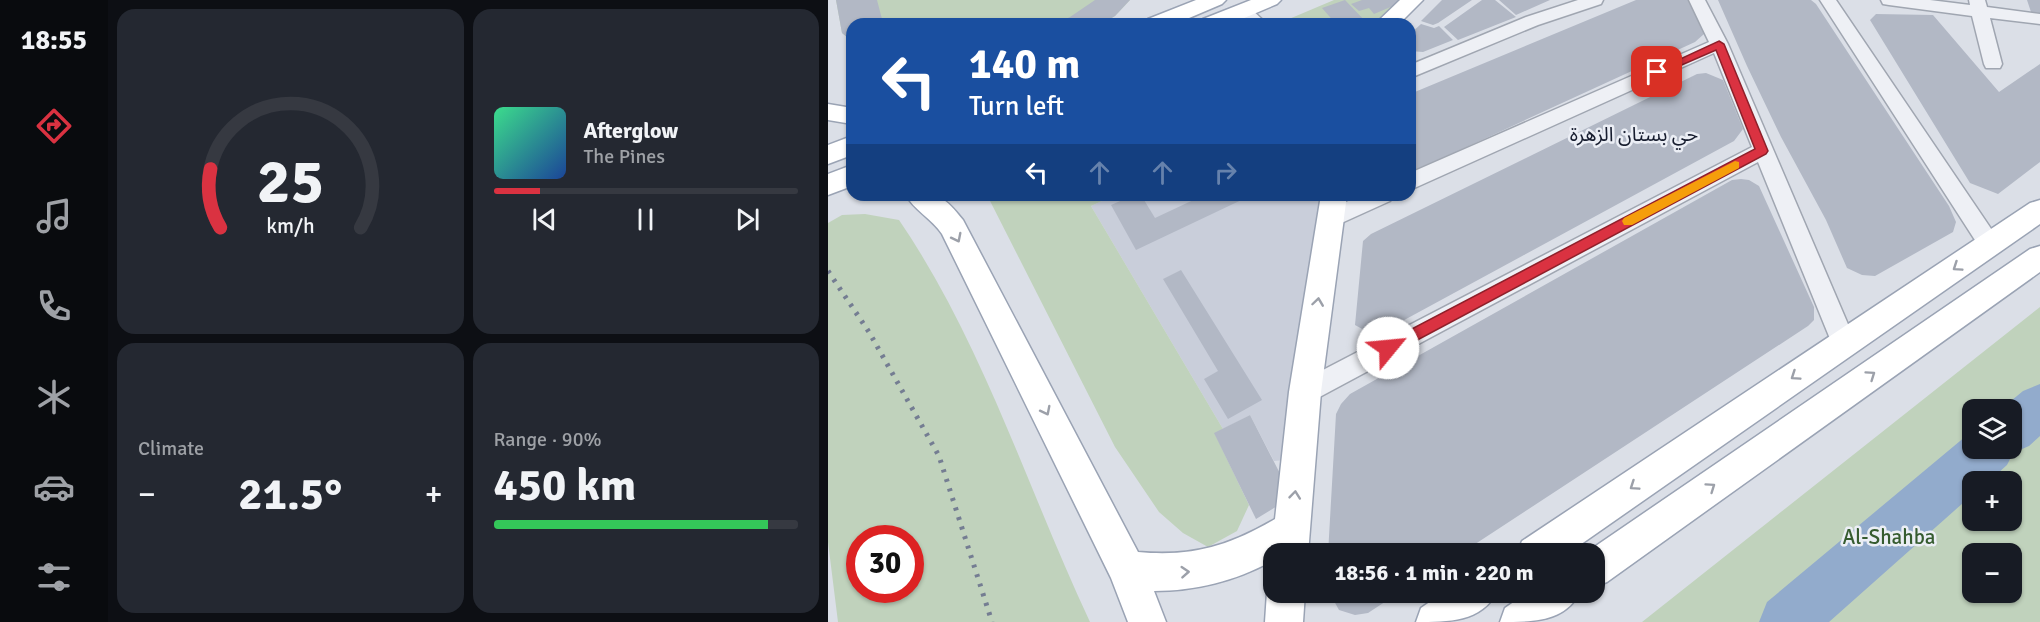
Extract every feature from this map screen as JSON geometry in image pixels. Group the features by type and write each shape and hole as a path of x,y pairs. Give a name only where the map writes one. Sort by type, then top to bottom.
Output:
{"main road":[{"path":"1251,17 1270,0"},
{"path":"1392,18 1412,0"},
{"path":"1169,18 1202,2"},
{"path":"828,112 846,115"},
{"path":"828,155 846,148"},
{"path":"927,201 942,213 952,228 1127,570 1147,622"},
{"path":"1127,570 1160,574 1194,572 1229,563 1262,549 1291,541 1305,392 1331,207"},
{"path":"1551,543 2040,210"},
{"path":"1605,561 2040,257"},
{"path":"1284,622 1285,603"},
{"path":"1435,622 1462,603"},
{"path":"1520,622 1547,603"}],"street":[{"path":"1416,69 1532,21 1595,0"},
{"path":"1697,0 1719,44 1844,343"},
{"path":"1828,0 1990,245"},
{"path":"1889,0 1978,6 2040,19"},
{"path":"1978,6 1993,64"},
{"path":"1416,179 1719,44"},
{"path":"1305,392 1762,151"},
{"path":"1331,207 1356,201"}],"shaded area":[{"path":"1102,201 1323,201 1287,460 1274,461 1250,415 1223,429 1091,206"}],"green space":[{"path":"836,0 1130,0 1112,18 846,18 846,36 842,33"},
{"path":"1334,0 1408,0 1397,18 1291,18"},
{"path":"990,201 1102,201 1091,206 1223,429 1215,434 1249,505 1237,531 1208,547 1183,533 1159,512 1115,447"},
{"path":"865,214 899,220 929,267 980,366 1090,622 838,622 828,542 828,223 842,215"},
{"name":"Al-Shahba","path":"2040,307 2040,622 1642,622"}],"building":[{"path":"836,0 877,0 882,18 846,18 846,36 842,33"},
{"path":"1095,0 1130,0 1112,18 1068,18"},
{"path":"1345,0 1362,18 1331,18 1322,8"},
{"path":"1362,0 1407,0 1374,14 1369,8 1359,11 1351,4"},
{"path":"1442,0 1472,0 1438,23 1433,25 1421,21"},
{"path":"1482,0 1495,0 1516,17 1458,40 1444,27"},
{"path":"1499,0 1550,0 1516,15"},
{"path":"1636,0 1695,0 1707,27 1704,34 1695,42 1416,170 1416,92"},
{"path":"1718,0 1811,0 1816,4 1949,206 1956,222 1953,232 1875,276 1862,275 1847,268 1826,220 1781,137"},
{"path":"2027,0 2040,0 2040,13 2031,12"},
{"path":"1876,14 1933,15 1999,92 2040,64 2040,162 1998,194 1970,183 1870,20"},
{"path":"1421,24 1434,28 1439,26 1453,40 1423,52 1416,51 1416,29"},
{"path":"1706,73 1723,80 1743,129 1734,141 1384,331 1373,335 1355,325 1363,241 1371,234 1697,74"},
{"path":"1732,180 1749,180 1759,186 1814,307 1814,320 1808,326 1477,543 1329,543 1336,414 1350,394"},
{"path":"1120,201 1145,201 1155,218 1191,201 1239,201 1136,250 1111,205"},
{"path":"1181,270 1262,400 1228,419 1204,379 1218,371 1163,279"},
{"path":"1250,415 1292,497 1256,519 1214,433"},
{"path":"1335,603 1383,603 1368,613 1355,615 1339,610"}],"waterway":[{"path":"2022,421 2040,406"},
{"path":"1787,622 1977,459"}],"railway":[{"path":"828,271 869,332 939,456 992,622"}],"slow traffic":[{"path":"1628,221 1735,165"}],"district":[{"name":"حي بستان الزهرة","path":"1634,134"}],"route":[{"path":"1388,348 1762,151 1719,44 1657,72"}]}
